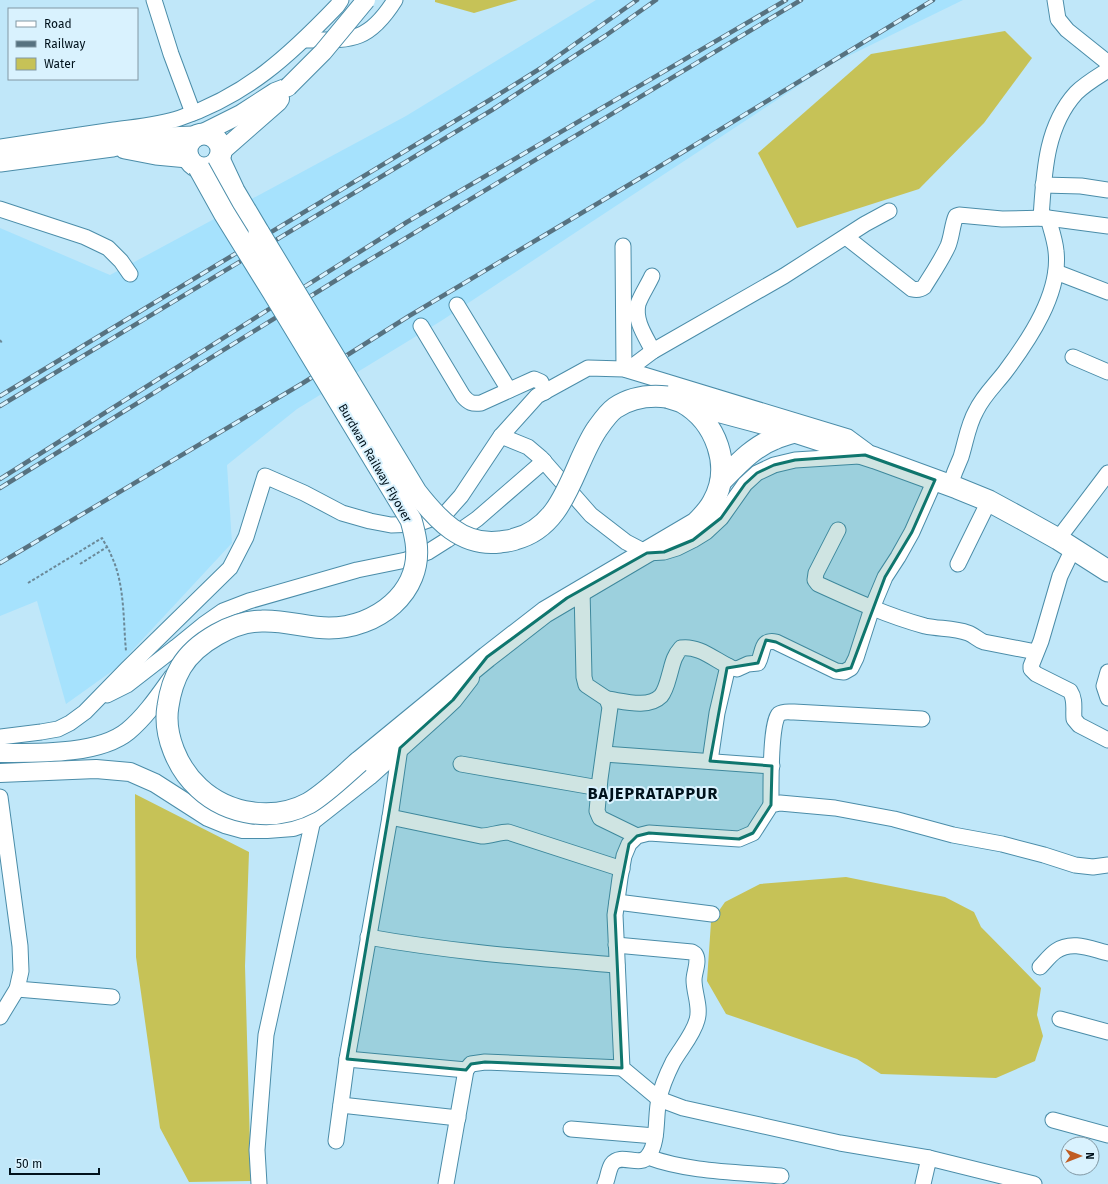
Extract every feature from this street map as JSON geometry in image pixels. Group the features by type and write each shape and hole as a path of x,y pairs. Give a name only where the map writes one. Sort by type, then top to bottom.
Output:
{"highway":[{"name":"Burdwan Railway Flyover","path":"0,161 112,146 139,139 209,134 216,138 220,144 220,156 241,204 416,492 429,509 443,523 460,534 477,540 494,542 516,539 542,526 553,514 564,495 592,437 603,420 614,409 628,402 643,397 656,396 674,399 795,432 870,456 942,482 989,501 1066,544 1108,571"},
{"path":"194,163 187,150 189,142 198,135"},
{"name":"Burdwan Railway Flyover","path":"112,146 156,154 194,163 207,168 214,165 220,156"},
{"name":"Burdwan Railway Flyover","path":"194,163 411,520 416,542 416,558 413,575 404,592 392,606 373,619 350,627 328,628 261,620 242,623 208,639 193,652 182,666 172,686 168,709 168,728 173,748 180,764 192,782 206,795 229,807 252,814 274,814 295,809 310,802 524,627 582,589 647,553 696,523 713,502 721,481"},
{"path":"674,399 699,415 707,424 715,438 722,462 721,481"},
{"path":"721,481 745,457 760,446 774,439 795,432"}],"main road":[{"name":"Burdwan Railway Flyover","path":"220,156 278,102 288,87 323,52 366,0"},
{"name":"Burdwan Railway Flyover","path":"198,135 231,120 275,92 288,87"},
{"path":"0,773 72,769 114,769 130,772 155,783 208,817 225,824 243,828 266,829 293,827 313,820 369,776 453,700 486,657"},
{"name":"Burdwan Railway Flyover","path":"0,753 69,750 110,742 129,730 145,714 182,666"}],"street":[{"path":"0,147 144,126 179,118 224,100 272,68 304,40 341,0"},
{"path":"304,40 352,38 365,34 387,13 395,0"},
{"path":"1056,0 1058,19 1067,30 1108,63"},
{"path":"159,4 171,54 192,113"},
{"path":"582,589 584,677 586,685 607,699 640,703 651,702 656,699 661,695 666,686 675,655 681,648 688,647 696,649 728,666 737,669 748,664 758,663 764,644 771,641 836,671 844,672 851,668 856,658 872,608 885,577 942,482 961,456 967,432 976,410 986,394 1018,355 1043,311 1050,294 1056,272 1056,251 1045,218 1043,185 1044,170 1050,144 1060,114 1076,93 1092,80 1108,70"},
{"path":"1043,185 1074,186 1108,190"},
{"path":"0,209 85,237 108,248 121,261 130,274"},
{"path":"627,370 653,351 784,276 865,224 889,211"},
{"path":"846,237 912,289 920,290 924,287 948,245 956,216 964,215 1002,219 1045,218 1108,226"},
{"path":"623,246 627,370"},
{"path":"1056,272 1108,292"},
{"path":"652,276 638,304 637,314 640,324 653,351"},
{"path":"457,306 508,390"},
{"path":"421,326 468,402 473,404 481,403 534,379 541,382 545,392"},
{"path":"1073,357 1108,372"},
{"path":"0,737 58,729 70,723 85,712 230,568 246,537 265,476 304,493 342,513 391,525 418,524 444,514 461,496 501,436 537,396 588,368 627,370 848,437 870,456"},
{"path":"501,436 528,447 544,461 591,515 626,542 647,553 664,552 676,548 706,532 721,518 745,484 757,472 774,465 795,460 870,456"},
{"path":"99,698 127,685 202,625 223,611 357,570 406,560 428,552 476,519 544,461"},
{"path":"1108,473 1066,544 1060,576 1031,666 1032,672 1070,691 1073,695 1074,719 1080,725 1108,740"},
{"path":"958,564 989,501"},
{"path":"838,530 816,573 815,580 818,584 872,608 927,626 969,633 984,642 1036,652"},
{"path":"710,761 717,713 728,666"},
{"path":"1108,672 1104,686 1108,698"},
{"path":"607,699 610,707 597,811 600,818 637,836"},
{"path":"622,1068 615,915 624,856 629,844 637,836 649,833 739,839 752,833 771,805 774,721 778,715 784,712 922,719"},
{"path":"336,1141 347,1059 390,817 400,748"},
{"path":"604,754 772,766"},
{"path":"461,764 599,788"},
{"path":"0,797 20,946 21,971 17,989 0,1016"},
{"path":"771,805 780,803 835,808 894,819 953,834 1002,844 1075,865 1093,867 1108,865"},
{"path":"390,817 481,836 490,836 500,832 508,832 622,869"},
{"path":"259,1184 257,1150 266,1035 313,820"},
{"path":"617,902 712,914"},
{"path":"368,937 416,946 473,953 617,965"},
{"path":"605,1184 611,1165 615,1161 622,1159 636,1161 644,1160 648,1157 653,1146 655,1136 659,1099 673,1063 692,1033 697,1020 698,1010 694,981 697,957 692,952 616,945"},
{"path":"1040,967 1056,951 1067,946 1076,945 1108,953"},
{"path":"17,989 112,997"},
{"path":"1060,1019 1108,1032"},
{"path":"347,1059 466,1070"},
{"path":"446,1184 466,1070 471,1064 485,1062 622,1068 659,1099 683,1108 840,1143 929,1158 1034,1184"},
{"path":"341,1105 458,1118"},
{"path":"1053,1120 1108,1135"},
{"path":"571,1129 655,1136"},
{"path":"648,1157 675,1165 734,1178 781,1176"},
{"path":"923,1184 929,1158"}],"path":[{"path":"28,583 102,538 112,555 118,573 122,599 127,669"},
{"path":"80,564 107,547"}],"highlighted area":[{"path":"865,455 935,480 912,532 885,577 851,668 836,671 776,642 766,640 758,663 727,668 710,761 772,766 771,805 753,833 739,839 649,833 637,836 629,844 615,915 622,1068 485,1062 471,1064 466,1070 347,1059 400,748 453,700 487,657 567,598 647,553 664,552 693,540 721,518 745,484 757,473 774,465 795,460"}],"shaded area":[{"path":"596,0 963,0 830,65 441,321 297,409 227,465 232,543 115,669 66,704 37,601 0,616 0,228 110,275 406,116"}],"water":[{"path":"435,0 518,0 474,13 435,2"},
{"path":"1005,31 1032,58 984,123 919,189 797,228 758,153 871,54"},
{"path":"135,794 249,852 245,966 251,1181 189,1182 160,1128 136,957"},
{"path":"846,877 945,897 974,912 981,927 1041,988 1037,1015 1043,1036 1035,1061 996,1078 881,1074 857,1059 726,1014 707,981 711,922 725,902 760,884"}],"railway":[{"path":"0,396 488,101 541,68 637,0"},
{"path":"0,406 492,110 605,36 656,0"},
{"path":"0,479 407,222 786,0"},
{"path":"0,488 356,268 801,0"},
{"path":"0,563 303,383 409,316 647,174 933,0"}],"district":[{"name":"BAJEPRATAPPUR","path":"653,793"}]}
